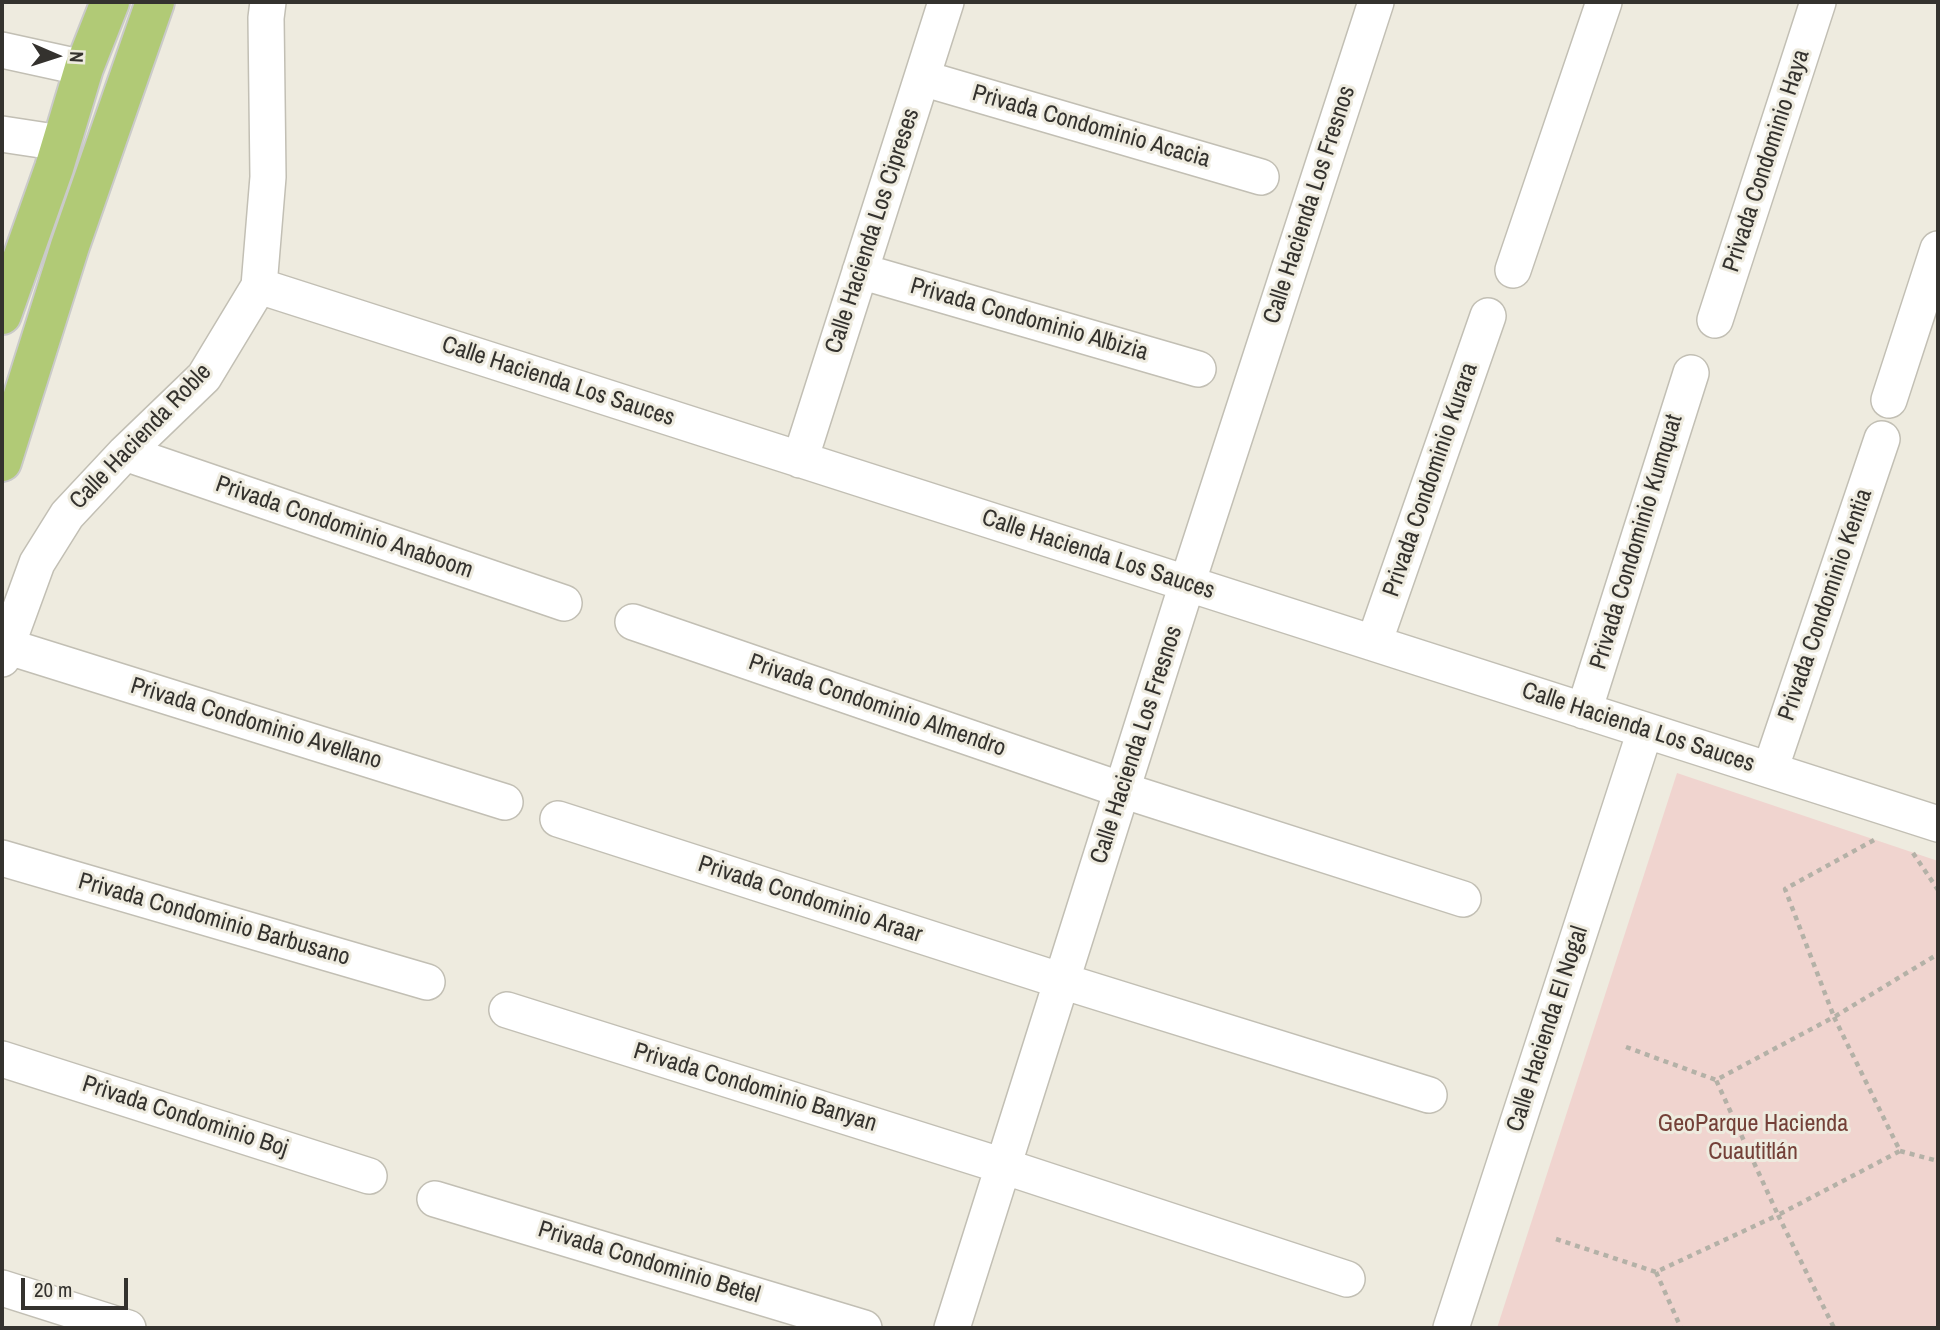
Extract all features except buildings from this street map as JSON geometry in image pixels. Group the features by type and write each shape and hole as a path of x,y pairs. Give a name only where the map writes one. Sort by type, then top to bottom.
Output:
{"main road":[{"path":"2,315 84,68 110,2"},
{"path":"2,462 70,246 155,2"}],"street":[{"name":"Calle Hacienda Roble","path":"4,653 37,563 67,515 125,453 204,377 259,286 268,177 268,2"},
{"name":"Calle Hacienda Los Cipreses","path":"800,460 946,2"},
{"name":"Calle Hacienda Los Fresnos","path":"952,1328 1187,584 1376,2"},
{"path":"1513,270 1604,2"},
{"name":"Privada Condominio Haya","path":"1715,320 1818,2"},
{"path":"2,50 84,68"},
{"name":"Privada Condominio Acacia","path":"922,78 1261,177"},
{"path":"2,134 61,143"},
{"path":"1889,400 1938,249"},
{"name":"Privada Condominio Albizia","path":"860,271 1198,369"},
{"name":"Calle Hacienda Los Sauces","path":"259,286 1938,824"},
{"name":"Privada Condominio Kurara","path":"1374,643 1488,316"},
{"name":"Privada Condominio Kumquat","path":"1584,711 1690,373"},
{"name":"Privada Condominio Kentia","path":"1770,770 1882,439"},
{"name":"Privada Condominio Anaboom","path":"125,453 564,603"},
{"name":"Privada Condominio Almendro","path":"633,622 1122,790 1463,899"},
{"name":"Privada Condominio Avellano","path":"4,653 505,802"},
{"name":"Calle Hacienda El Nogal","path":"1451,1328 1645,731"},
{"name":"Privada Condominio Araar","path":"558,819 1429,1096"},
{"name":"Privada Condominio Barbusano","path":"2,858 427,982"},
{"name":"Privada Condominio Banyan","path":"507,1010 1003,1166 1347,1279"},
{"name":"Privada Condominio Boj","path":"2,1059 369,1176"},
{"name":"Privada Condominio Betel","path":"435,1199 864,1328"},
{"path":"2,1288 128,1328"}],"path":[{"path":"1885,835 1785,889 1834,1017 1900,1151"},
{"path":"1910,849 1938,890"},
{"path":"1716,1080 1834,1017 1938,954"},
{"path":"1626,1047 1716,1080 1834,1328"},
{"path":"1556,1239 1656,1272 1778,1215 1900,1151 1938,1161"},
{"path":"1656,1272 1681,1328"}],"green space":[{"name":"GeoParque Hacienda Cuautitlán","path":"1677,773 1938,861 1938,1328 1497,1328"}]}
